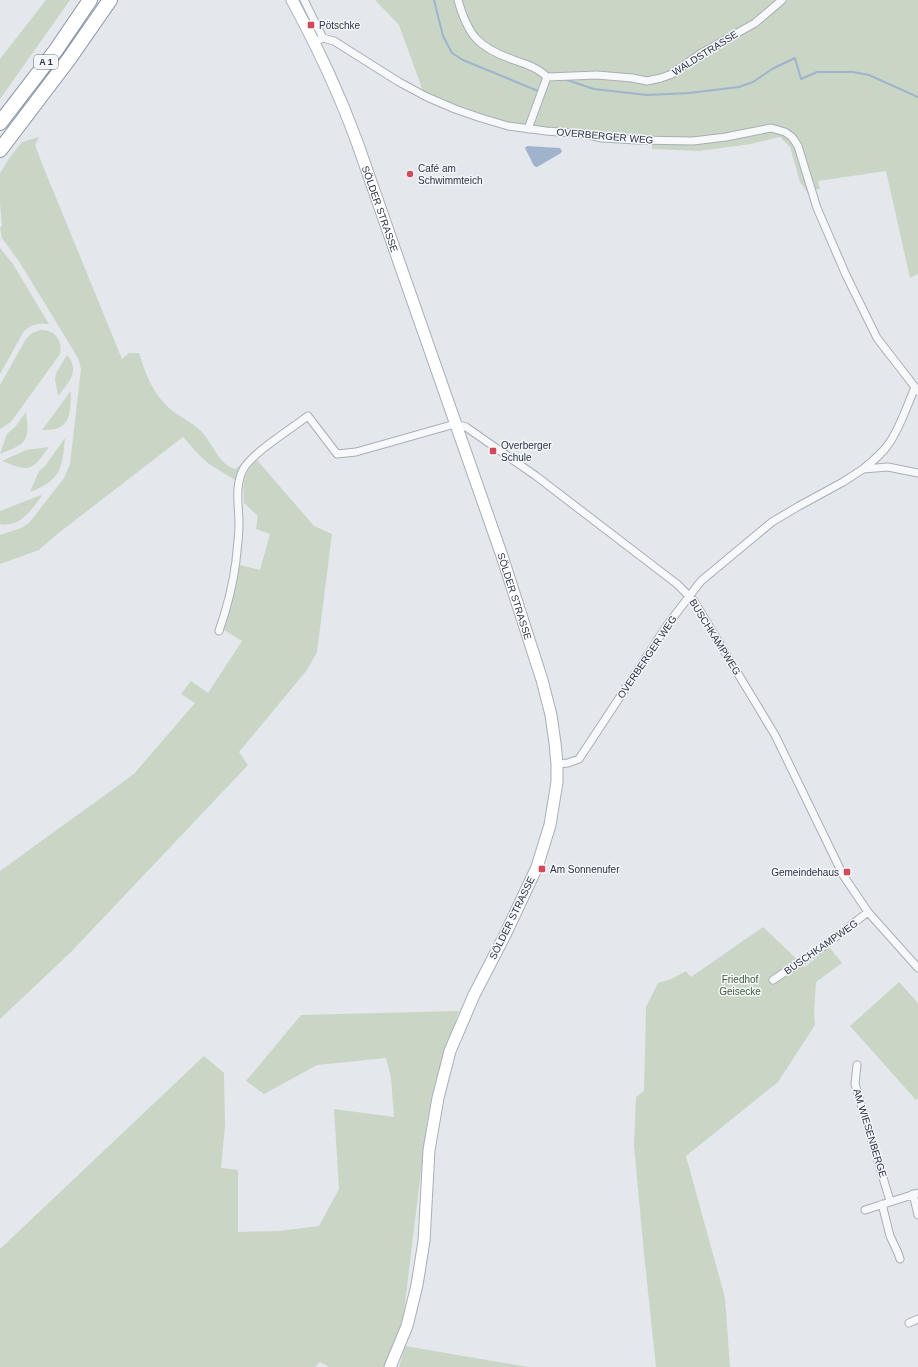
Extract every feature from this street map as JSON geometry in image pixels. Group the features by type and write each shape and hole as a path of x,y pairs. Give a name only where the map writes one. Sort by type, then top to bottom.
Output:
{"highway":[{"name":"A 1","path":"0,123 56,50 90,0"},
{"name":"A 1","path":"0,150 69,59 110,0"},
{"path":"0,163 12,147 26,117"}],"main road":[{"name":"SÖLDER STRASSE","path":"292,0 319,40 353,131 502,556 542,680 551,715 555,743 557,782 550,825 537,868 474,995 450,1051 438,1098 429,1150 424,1241 417,1285 407,1326 390,1367"}],"street":[{"path":"304,0 319,40"},
{"path":"458,0 469,30 482,45 497,54 539,70 547,77 528,129"},
{"name":"WALDSTRASSE","path":"547,77 597,75 647,81 661,78 672,74 700,54 755,23 782,0"},
{"name":"OVERBERGER WEG","path":"319,40 334,41 399,82 427,97 455,109 508,126 584,134 602,138 637,140 693,141 726,137 771,128 785,132 792,137 798,146 817,208 830,241 877,338 916,389 890,443 878,456 863,469 772,522 701,582 668,624 579,759 568,763 556,764"},
{"path":"219,631 229,601 236,563 239,525 239,483 244,468 257,454 308,416 337,454 356,452 455,424"},
{"name":"BUSCHKAMPWEG","path":"455,424 462,425 472,430 536,476 677,584 690,596 775,735 843,875 868,912 918,968"},
{"name":"OVERBERGER WEG","path":"863,469 888,467 918,473"},
{"name":"BUSCHKAMPWEG","path":"772,980 824,946 868,912"},
{"name":"AM WIESENBERGE","path":"857,1065 855,1084 890,1201"},
{"path":"864,1210 916,1193 918,1215"},
{"path":"882,1204 890,1236 900,1259"},
{"path":"909,1323 918,1319"}],"green space":[{"path":"46,0 70,0 0,99 0,59"},
{"path":"375,0 457,0 481,46 539,71 546,77 526,126 513,124 486,116 423,91 399,25"},
{"path":"460,0 780,0 754,22 672,73 647,80 548,76 497,53 470,29"},
{"path":"783,0 918,0 918,274 910,278 886,171 818,181 820,189 813,190 799,145 785,130 726,137 637,139 530,128 548,78 661,78 721,42"},
{"path":"771,130 784,133 796,147 810,191 809,195 800,182 790,147 780,137 751,144 699,151 652,149 652,143"},
{"path":"39,137 35,145 122,359 129,353 139,353 150,383 164,403 201,431 220,458 229,467 235,469 242,464 235,480 209,464 183,437 56,535 39,550 0,564 0,535 21,528 29,523 64,478 70,464 81,369 78,358 20,263 2,238 0,228 2,226 0,173 22,142"},
{"path":"0,248 13,264 49,324 36,324 24,331 0,374"},
{"path":"40,330 49,331 56,336 60,344 60,354 11,422 0,429 0,385 26,339 32,333"},
{"path":"67,355 73,366 72,377 58,396 55,379 56,373"},
{"path":"70,392 70,412 64,425 51,430 42,430"},
{"path":"26,412 27,436 25,440 16,447 0,454 7,434 15,427"},
{"path":"65,438 63,458 58,472 48,483 30,492 39,471 45,466"},
{"path":"49,447 38,461 29,468 19,467 2,461 26,450"},
{"path":"257,460 314,526 332,534 317,652 307,670 239,752 248,765 71,952 0,1019 0,871 134,774 195,703 181,694 191,681 208,693 242,641 224,630 240,565 260,570 270,534 256,529 258,516 244,503 244,479 248,470"},
{"path":"41,495 29,512 19,521 7,525 0,524 0,511"},
{"name":"Friedhof Geisecke","path":"763,927 805,967 829,947 842,963 816,982 814,1014 815,1025 778,1082 686,1156 725,1298 730,1367 656,1367 634,1146 636,1097 644,1091 646,1007 658,983 671,979 686,971 691,977"},
{"path":"899,982 918,1003 918,1098 916,1100 850,1026"},
{"path":"459,1011 435,1083 427,1122 402,1328 386,1367 329,1367 320,1362 315,1367 0,1367 0,1249 204,1056 224,1073 225,1126 221,1168 238,1170 238,1232 279,1231 319,1226 339,1189 334,1109 394,1117 391,1078 386,1058 317,1065 264,1094 246,1081 301,1015"},
{"path":"405,1346 528,1367 399,1367"}],"water":[{"path":"527,146 560,148 562,151 537,167 534,166 525,148"}],"waterway":[{"path":"434,0 443,36 452,53 463,60 538,91"},
{"path":"564,79 594,89 647,95 689,93 739,87 753,82 772,69 795,58 801,79 817,72 853,72 869,75 918,97"}],"place":[{"name":"Pötschke","path":"311,25"},
{"name":"Café am Schwimmteich","path":"410,174"},
{"name":"Overberger Schule","path":"493,451"},
{"name":"Am Sonnenufer","path":"542,869"},
{"name":"Gemeindehaus","path":"847,872"}]}
